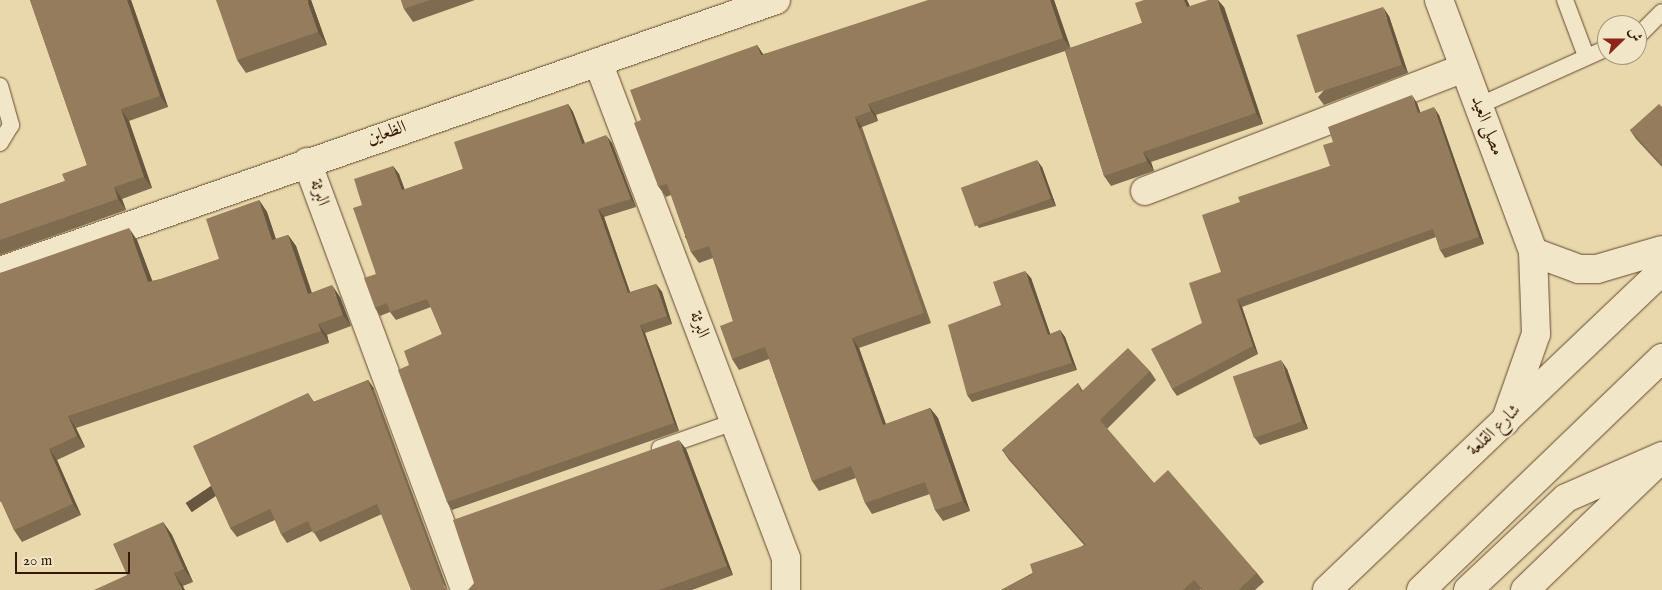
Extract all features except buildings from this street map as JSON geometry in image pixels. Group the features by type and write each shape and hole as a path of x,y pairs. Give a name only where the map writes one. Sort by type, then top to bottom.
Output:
{"street":[{"name":"الظعاين","path":"0,271 307,162 776,0"},
{"name":"مصلى العيد","path":"1439,0 1533,252 1536,334 1505,422"},
{"name":"البرثة","path":"598,62 786,558 786,590"},
{"path":"1145,191 1464,68"},
{"name":"البرثة","path":"307,162 450,522 465,590"},
{"path":"1533,252 1579,268 1597,269 1662,250"},
{"name":"شارع القلعة","path":"1327,590 1662,271"},
{"path":"1421,590 1662,358"},
{"path":"1468,590 1566,498 1662,457"},
{"path":"1525,590 1662,457"}],"lane":[{"path":"1565,0 1586,56"},
{"path":"1661,0 1662,7"},
{"path":"1647,27 1662,12"},
{"path":"1478,106 1597,52"},
{"path":"0,86 11,125 0,143"},
{"path":"642,454 734,422"}]}
